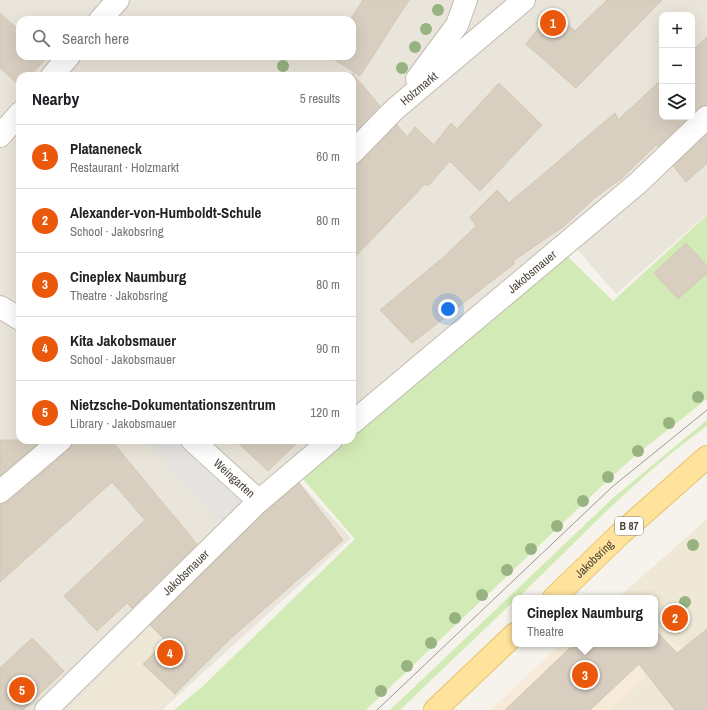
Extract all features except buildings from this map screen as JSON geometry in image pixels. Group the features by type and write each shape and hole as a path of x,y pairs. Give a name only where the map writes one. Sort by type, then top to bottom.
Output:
{"main road":[{"name":"Jakobsring","path":"557,595 620,534 707,457"},
{"path":"435,710 512,637"}],"street":[{"path":"104,16 118,0"},
{"name":"Holzmarkt","path":"395,109 457,25 466,0"},
{"name":"Holzmarkt","path":"395,109 524,0"},
{"path":"55,72 66,60"},
{"path":"356,149 395,109"},
{"name":"Jakobsmauer","path":"356,420 638,183 707,117"},
{"path":"0,136 16,118"},
{"path":"0,307 16,317"},
{"path":"0,492 56,444"},
{"name":"Weingarten","path":"196,444 259,500"},
{"name":"Jakobsmauer","path":"46,710 259,500 326,444"}],"shaded area":[{"path":"0,0 707,0 707,214 616,294 568,239 356,415 356,72 16,72 16,444 320,444 288,470 351,538 162,710 0,710"},
{"path":"150,444 181,444 242,500 219,522"},
{"path":"707,519 707,710 611,710 648,675 684,647 664,639 658,633 658,595 621,595"},
{"path":"183,592 230,639 157,710 69,710"},
{"path":"658,633 664,639 685,647 648,675 611,710 490,710 558,647 658,647"}],"green space":[{"path":"707,215 707,399 637,454 607,481 366,710 174,710 202,687 355,539 301,477 340,444 356,444 356,431 563,252 613,301"},
{"path":"707,420 707,426 657,465 586,531 521,595 512,595 512,603 400,710 390,710 614,497"}],"tram line":[{"path":"377,710 612,487 707,410"}],"place":[{"name":"Plataneneck","path":"553,23"},
{"name":"Alexander-von-Humboldt-Schule","path":"675,618"},
{"name":"Kita Jakobsmauer","path":"170,653"},
{"name":"Cineplex Naumburg","path":"585,675"},
{"name":"Nietzsche-Dokumentationszentrum","path":"22,690"}]}
